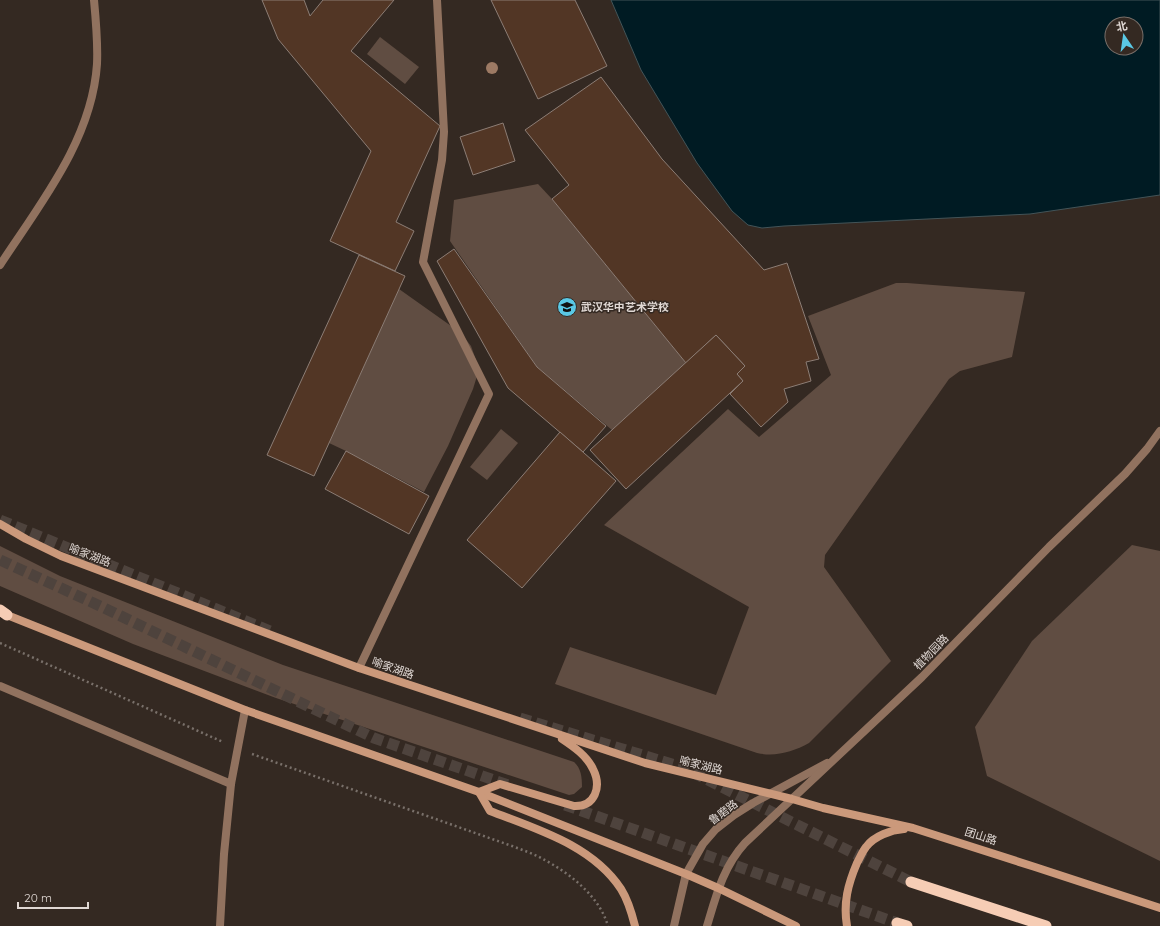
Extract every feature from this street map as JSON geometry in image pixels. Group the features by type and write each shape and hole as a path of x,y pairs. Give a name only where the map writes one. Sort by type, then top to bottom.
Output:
{"highway":[{"path":"911,882 1046,926"}],"main road":[{"name":"喻家湖路","path":"0,524 26,539 61,556 359,668 645,763 792,799"},
{"path":"2,612 245,710 479,792 686,874 718,888 794,926"},
{"path":"479,792 500,784 574,806 588,804 593,799 597,790 594,770 577,749 553,733"},
{"path":"479,792 490,811 551,835 593,859 609,872 622,890 629,905 635,926"},
{"name":"团山路","path":"792,799 823,808 913,828 1160,908"},
{"path":"847,926 845,903 847,890 866,846 880,836 893,830 913,828"}],"street":[{"path":"0,265 46,195 71,152 81,131 93,90 97,64 94,0"},
{"path":"359,668 489,394 423,262 442,160 444,132 437,0"},
{"name":"植物园路","path":"718,888 723,875 737,852 922,677 1049,547 1125,474 1147,449 1160,431"},
{"path":"0,686 231,784"},
{"path":"220,926 224,854 231,784 245,710"},
{"name":"鲁磨路","path":"674,926 686,874 703,844 716,829 734,815 836,758"},
{"path":"707,926 718,888"}],"path":[{"path":"0,643 238,749 512,846 541,858 561,870 584,889 602,910 608,926"}],"shaded area":[{"path":"380,37 419,67 405,84 367,54"},
{"path":"538,184 552,199 686,363 612,430 537,367 450,241 454,200"},
{"path":"896,283 1025,292 1012,357 960,371 949,379 825,555 824,567 891,661 809,743 797,749 777,754 757,753 555,684 570,647 716,695 749,607 604,525 728,409 759,437 831,375 808,316"},
{"path":"399,289 461,333 471,346 476,360 477,376 473,389 448,446 424,492 329,443"},
{"path":"501,429 518,443 487,480 470,467"},
{"path":"1132,545 1160,551 1160,861 987,776 975,727 1032,641"},
{"path":"0,546 60,576 283,665 574,762 581,773 582,787 574,794 569,795 276,698 133,644 0,586"}],"water":[{"path":"611,0 1160,0 1160,195 1030,214 762,228 748,225 732,211 697,163 641,70"}],"building":[{"path":"262,0 304,0 310,16 323,0 394,0 351,51 440,126 396,222 414,231 395,271 330,241 371,151 278,39"},
{"path":"491,0 575,0 607,66 538,99"},
{"path":"601,77 662,159 764,270 787,263 819,359 806,362 811,381 784,389 788,402 761,427 730,394 743,381 737,374 745,366 716,335 686,363 552,199 569,185 525,130"},
{"path":"503,123 515,161 473,175 460,137"},
{"path":"454,249 537,367 606,426 583,452 508,388 437,261"},
{"path":"359,255 405,276 314,476 267,455"},
{"path":"716,335 745,366 737,374 743,381 626,489 590,450"},
{"path":"560,432 616,481 522,588 467,540"},
{"path":"346,451 429,496 409,534 325,489"}],"tunnel":[{"path":"0,520 270,631"},
{"path":"0,560 100,606 374,738 511,786"},
{"path":"520,718 682,767 911,882"},
{"path":"565,805 897,923"}],"place":[{"name":"武汉华中艺术学校","path":"567,307"}]}
